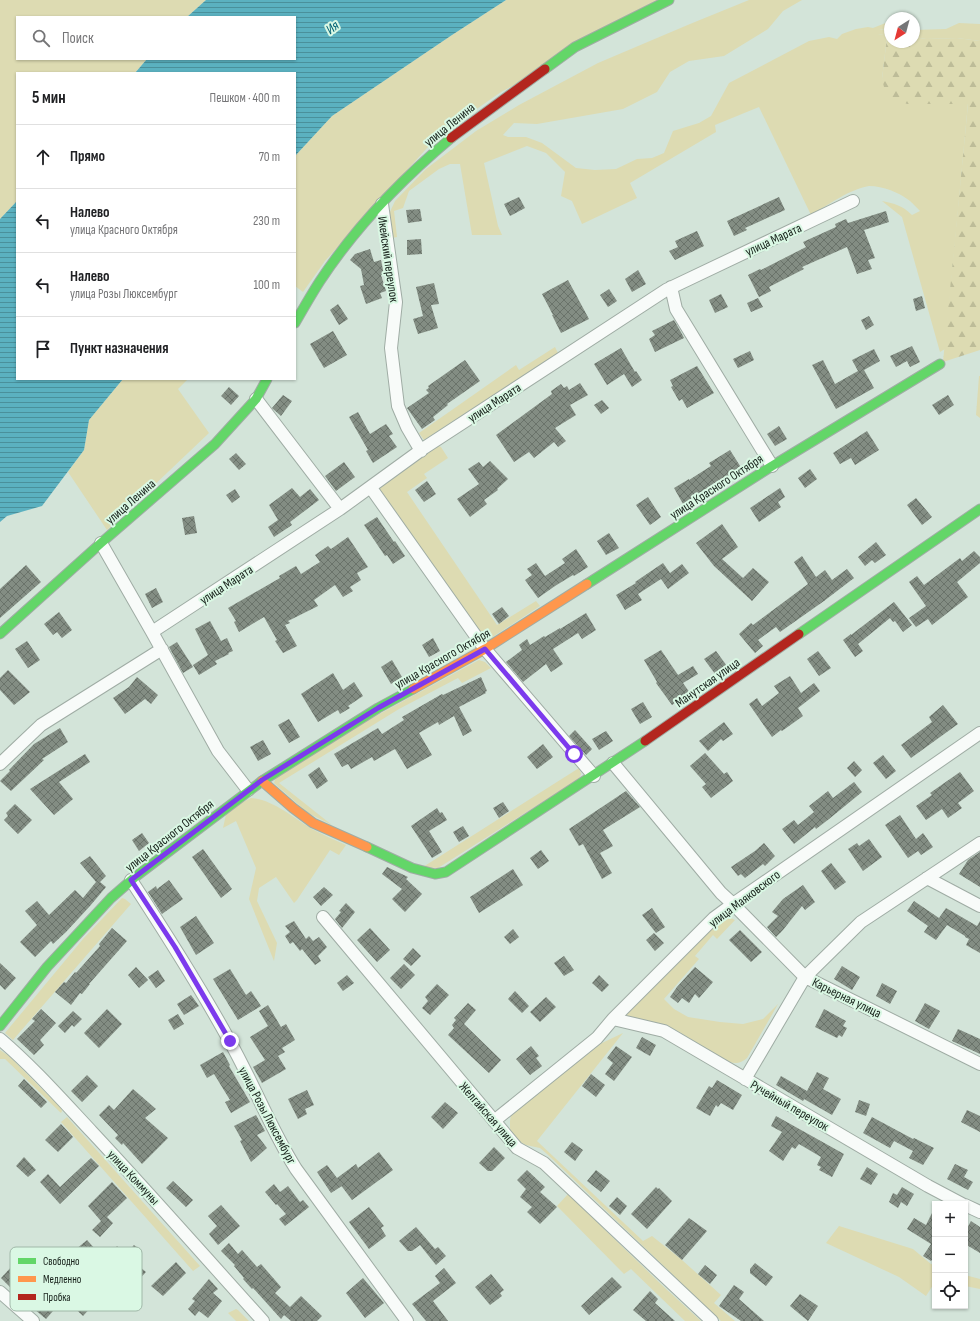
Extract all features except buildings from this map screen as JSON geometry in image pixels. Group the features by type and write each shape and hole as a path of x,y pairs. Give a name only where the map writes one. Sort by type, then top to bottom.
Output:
{"street":[{"name":"улица Ленина","path":"296,321 320,281 350,240 382,204 427,158 463,128 575,47 669,0"},
{"name":"улица Марата","path":"152,632 340,509 421,451 671,287 853,201"},
{"name":"Икейский переулок","path":"382,204 396,302 391,348 398,406 407,427 421,451"},
{"path":"671,287 676,309 772,466"},
{"name":"улица Красного Октября","path":"0,1026 47,967 111,898 131,880 262,780 378,708 485,649 772,466 940,364"},
{"name":"улица Ленина","path":"0,634 101,543 216,444 256,399 266,380"},
{"path":"256,399 340,509"},
{"path":"371,488 485,649 594,776"},
{"name":"Манутская улица","path":"262,780 289,806 313,823 412,868 436,874 446,872 614,763 980,510"},
{"path":"101,543 218,751 248,790"},
{"path":"0,764 41,725 162,649"},
{"name":"улица Маяковского","path":"494,1121 597,1038 613,1019 714,918 980,733"},
{"name":"Карьерная улица","path":"614,763 721,894 733,904 805,977 980,1064"},
{"path":"745,1080 805,977 861,922 980,843"},
{"path":"928,878 980,906"},
{"name":"улица Розы Люксембург","path":"131,880 175,947 230,1041 282,1147 296,1169 406,1321"},
{"name":"Желгайская улица","path":"323,917 517,1148 544,1163 712,1321"},
{"name":"Ручейный переулок","path":"613,1019 664,1031 745,1080 957,1201"},
{"name":"улица Коммуны","path":"0,1039 15,1052 122,1164 263,1321"},
{"name":"Ручейный переулок","path":"968,1207 980,1212"},
{"path":"0,1292 10,1301"},
{"path":"22,1311 33,1321"}],"green space":[{"path":"0,0 206,0 188,16 16,16 16,60 146,60 136,72 16,72 16,202 0,219"},
{"path":"506,0 674,0 501,92 458,122 427,148 325,261 303,292 296,287 296,155 332,116"},
{"path":"749,0 802,0 783,11 768,29 724,56 689,61 670,72 657,92 623,109 537,124 514,123 503,135 508,137 526,137 542,143 576,168 595,170 616,169 637,159 652,158 664,153 673,131 699,123 711,116 729,83 809,41 829,37 837,39 842,34 856,29 868,27 873,28 884,24 884,30 880,29 878,34 884,35 884,48 886,48 882,79 907,104 968,103 945,349 940,352 902,217 882,201 902,207 912,215 920,211 900,194 890,190 869,186 854,190 811,215 759,107 715,125 716,132 630,183 637,198 582,224 572,201 561,196 565,172 546,153 527,146 484,163 498,226 502,235 472,235 460,164 450,164 439,169 409,191 403,208 394,211 397,237 392,238 389,214 395,201 426,169 476,131 519,105 598,63"},
{"path":"959,23 980,24 980,41 957,38 920,38 920,30 946,29"},
{"path":"879,29 884,30 884,35 877,34"},
{"path":"920,38 957,38 980,41 980,350 943,362 968,104 907,104 886,95 882,79 886,48 920,48"},
{"path":"555,347 558,353 424,440 419,433 516,365 519,370"},
{"path":"980,376 980,418 976,415"},
{"path":"122,380 187,380 178,389 209,433 107,530 68,472 84,450 89,420"},
{"path":"437,445 441,447 448,458 424,474 427,478 407,492 497,625 536,601 540,606 488,640 483,638 380,493 379,488 381,485"},
{"path":"479,660 485,662 491,668 462,683 458,678 399,709 279,783 332,825 308,813 274,783 276,777 341,735"},
{"path":"579,768 581,774 579,779 438,868 423,867"},
{"path":"251,798 268,802 312,829 346,845 339,855 330,850 294,903 276,877 259,888 257,901 277,943 274,961 249,899 256,868 236,821 223,828 227,810"},
{"path":"122,898 131,904 13,1040 5,1033 83,939"},
{"path":"729,917 735,920 717,939 713,935 695,956 699,959 664,999 674,1009 688,1017 743,1024 763,1019 778,1004 793,978 747,1058 737,1063 729,1062 674,1029 626,1016 625,1014 718,923"},
{"path":"623,1033 537,1141 643,1241 652,1236 682,1260 721,1295 714,1303 735,1321 721,1321 547,1154 540,1148 520,1142 510,1130 511,1115 515,1110 602,1043"},
{"path":"0,1050 9,1056 61,1108 61,1113 5,1059 0,1059"},
{"path":"67,1117 200,1266 193,1271 61,1122"},
{"path":"568,1194 701,1321 685,1321 631,1269 624,1274 557,1206"},
{"path":"839,1226 913,1249 932,1264 932,1287 926,1296 899,1277 826,1243"},
{"path":"968,1276 980,1279 980,1289 968,1287"},
{"path":"236,1309 249,1321 236,1321 228,1313"}],"water":[{"name":"Ия","path":"206,0 506,0 332,116 296,155 296,72 136,72 146,60 296,60 296,16 188,16"},
{"path":"16,202 16,380 122,380 89,420 84,450 42,506 7,516 0,522 0,219"}],"traffic: fast":[{"path":"545,69 575,47 669,0"},
{"path":"296,321 320,281 348,242 364,223 397,187 451,138"},
{"path":"587,584 772,466 940,364"},
{"path":"0,634 101,543 215,444 256,399 266,380"},
{"path":"799,634 980,509"},
{"path":"0,1026 47,967 111,898 135,877 262,781 378,708 413,689"},
{"path":"367,847 412,868 435,874 446,872 645,741"}],"traffic: slow":[{"path":"413,689 485,649 587,584"},
{"path":"262,781 313,823 367,847"}],"traffic: jam":[{"path":"451,138 545,69"},
{"path":"645,741 799,634"}],"route":[{"path":"230,1041 175,947 131,880 262,780 378,708 485,649 574,754"}]}
